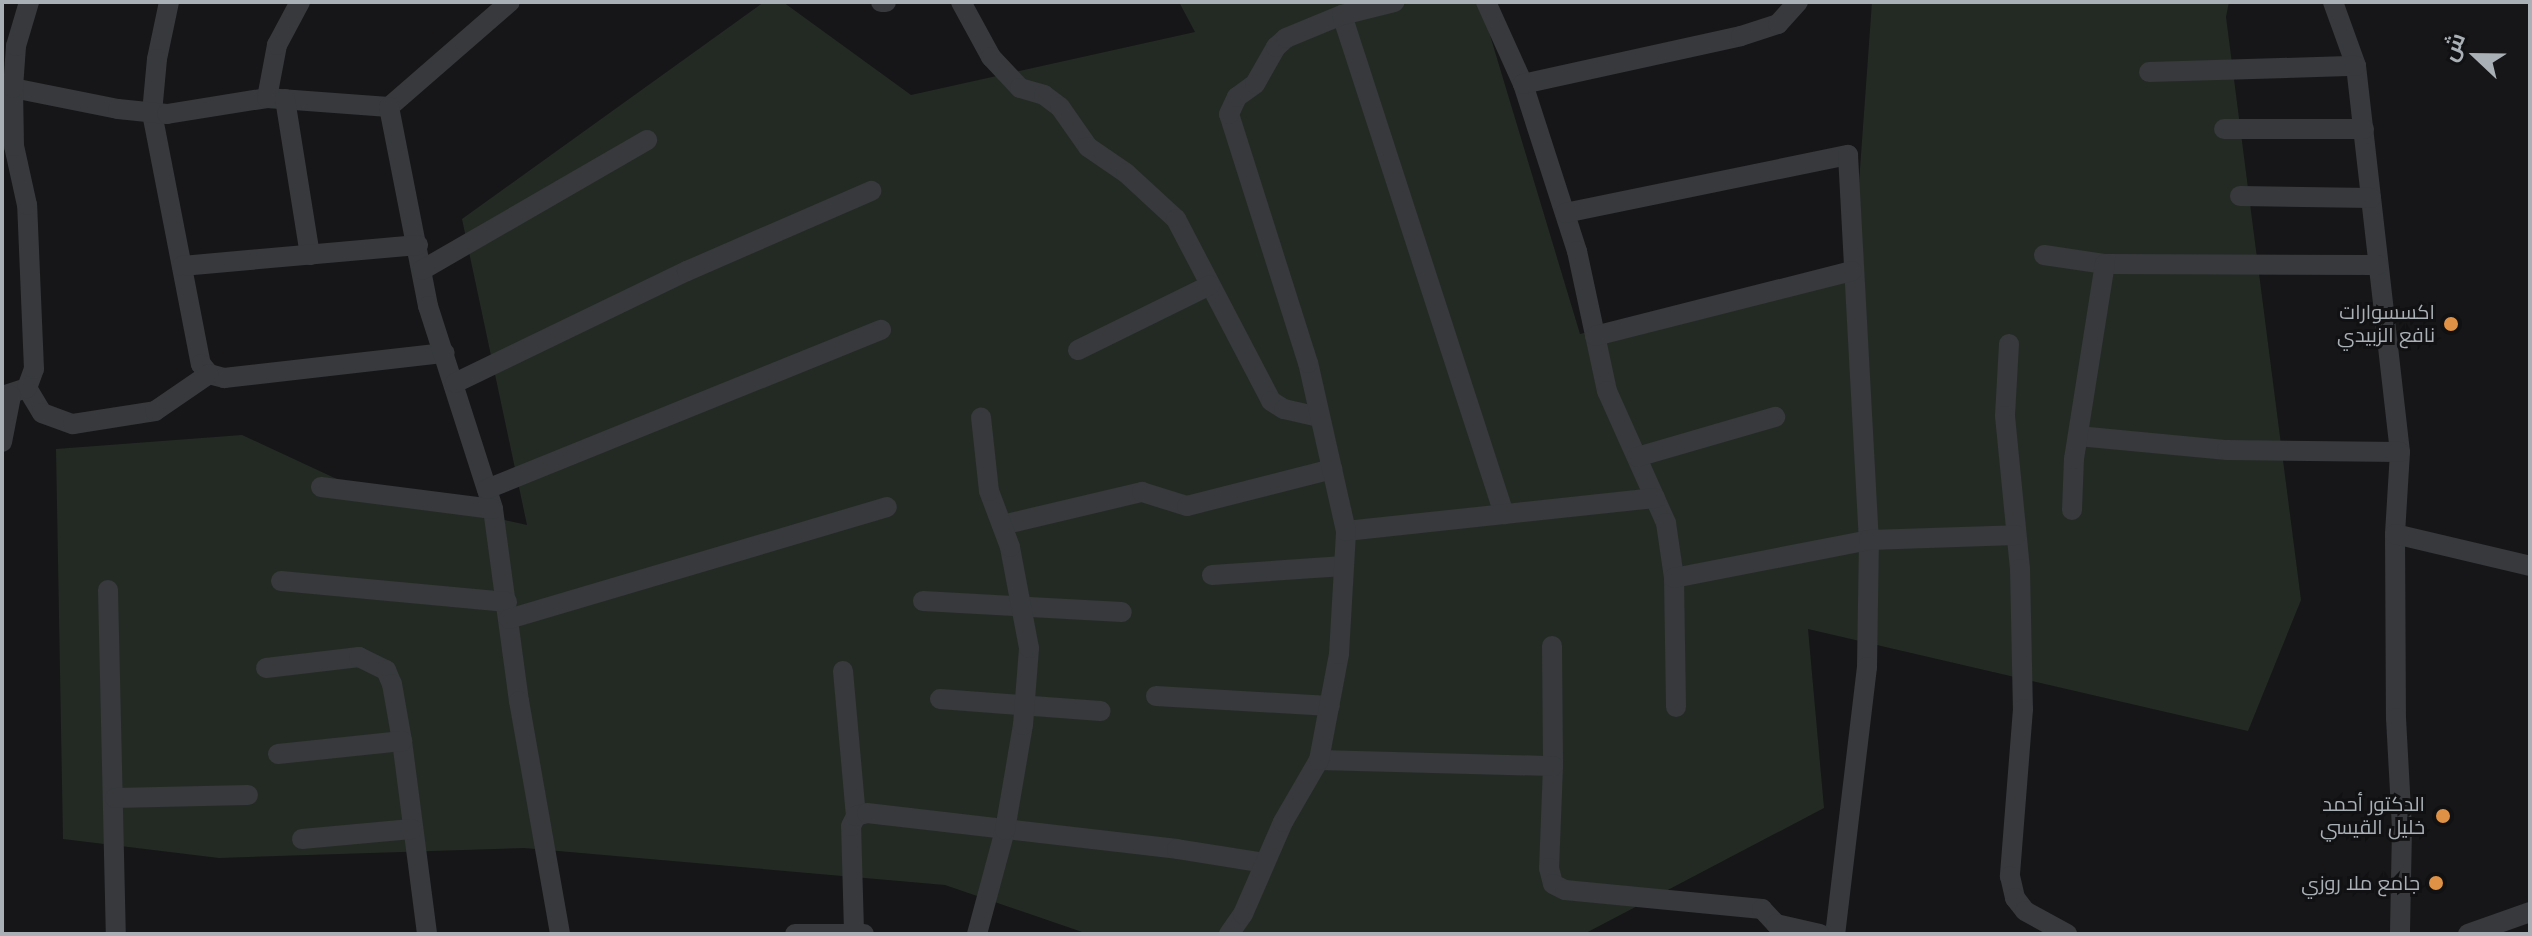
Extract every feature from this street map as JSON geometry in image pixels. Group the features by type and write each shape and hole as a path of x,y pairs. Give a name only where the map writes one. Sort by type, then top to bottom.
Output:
{"street":[{"path":"2,442 14,394 34,369 27,205 8,146 16,46 29,2"},
{"path":"169,2 157,59 152,113 201,364 209,374 224,378 445,353"},
{"path":"300,2 277,45 276,99 310,255"},
{"path":"13,88 118,109 167,114 276,99 389,107 510,2"},
{"path":"961,2 991,57 1020,88 1044,95 1060,107 1088,147 1126,173 1176,219 1271,401 1284,409 1320,417"},
{"path":"1229,934 1243,914 1283,822 1319,760 1339,654 1346,531 1308,363 1229,114 1237,97 1255,84 1276,47 1286,38 1342,15 1394,2"},
{"path":"1486,2 1523,84 1577,251 1607,391 1666,523 1674,578 1676,707"},
{"path":"1523,84 1741,36 1778,24 1798,2"},
{"path":"2333,2 2356,66 2400,452 2395,534 2396,718 2402,828 2400,934"},
{"path":"1342,15 1504,514"},
{"path":"2149,72 2356,66"},
{"path":"389,107 428,306 490,499 560,934"},
{"path":"2224,129 2364,129"},
{"path":"422,270 647,140"},
{"path":"1565,213 1848,155 1869,540 1867,667 1835,934"},
{"path":"455,383 687,271 871,191"},
{"path":"2240,196 2371,198"},
{"path":"182,266 418,245"},
{"path":"2044,255 2105,264 2378,265"},
{"path":"2072,510 2078,436 2105,264"},
{"path":"1595,336 1852,271"},
{"path":"1078,350 1210,285"},
{"path":"321,487 490,499 881,330"},
{"path":"2009,344 2005,416 2016,535 2023,709 2010,876 2015,898 2025,911 2067,934"},
{"path":"14,394 42,413 73,424 155,411 209,374"},
{"path":"977,934 1005,830 1024,706 1029,648 1002,525 989,491 981,417"},
{"path":"1637,457 1775,417"},
{"path":"2078,436 2227,450 2400,452"},
{"path":"1002,525 1142,492 1187,506 1332,469"},
{"path":"1346,531 1655,498"},
{"path":"281,581 508,611 887,507"},
{"path":"2395,534 2530,566"},
{"path":"1674,578 1869,540 2016,535"},
{"path":"1212,575 1344,566"},
{"path":"108,590 116,934"},
{"path":"923,601 1122,612"},
{"path":"1552,646 1553,766 1549,868 1553,884 1565,890 1762,909 1776,924 1820,934"},
{"path":"266,668 359,657 386,670 392,684 402,741 427,934"},
{"path":"795,934 859,933 851,826 856,816 843,671"},
{"path":"1156,696 1330,706"},
{"path":"940,699 1101,711"},
{"path":"278,754 402,741"},
{"path":"1319,760 1553,766"},
{"path":"115,798 248,795"},
{"path":"856,816 867,813 1264,863"},
{"path":"302,839 412,829"},
{"path":"2468,934 2530,912"}],"shaded area":[{"path":"764,2 783,2 911,95 1195,32 1179,2 1480,2 1580,334 1853,266 1872,2 2229,2 2226,17 2301,600 2248,731 1808,629 1824,808 1584,934 1088,934 945,885 524,848 219,858 63,839 56,449 242,435 354,487 527,525 462,219"}],"place":[{"name":"اكسسوارات نافع الزبيدي","path":"2451,324"},
{"name":"الدكتور أحمد خليل القيسي","path":"2443,816"},
{"name":"جامع ملا روزي","path":"2436,883"}]}
